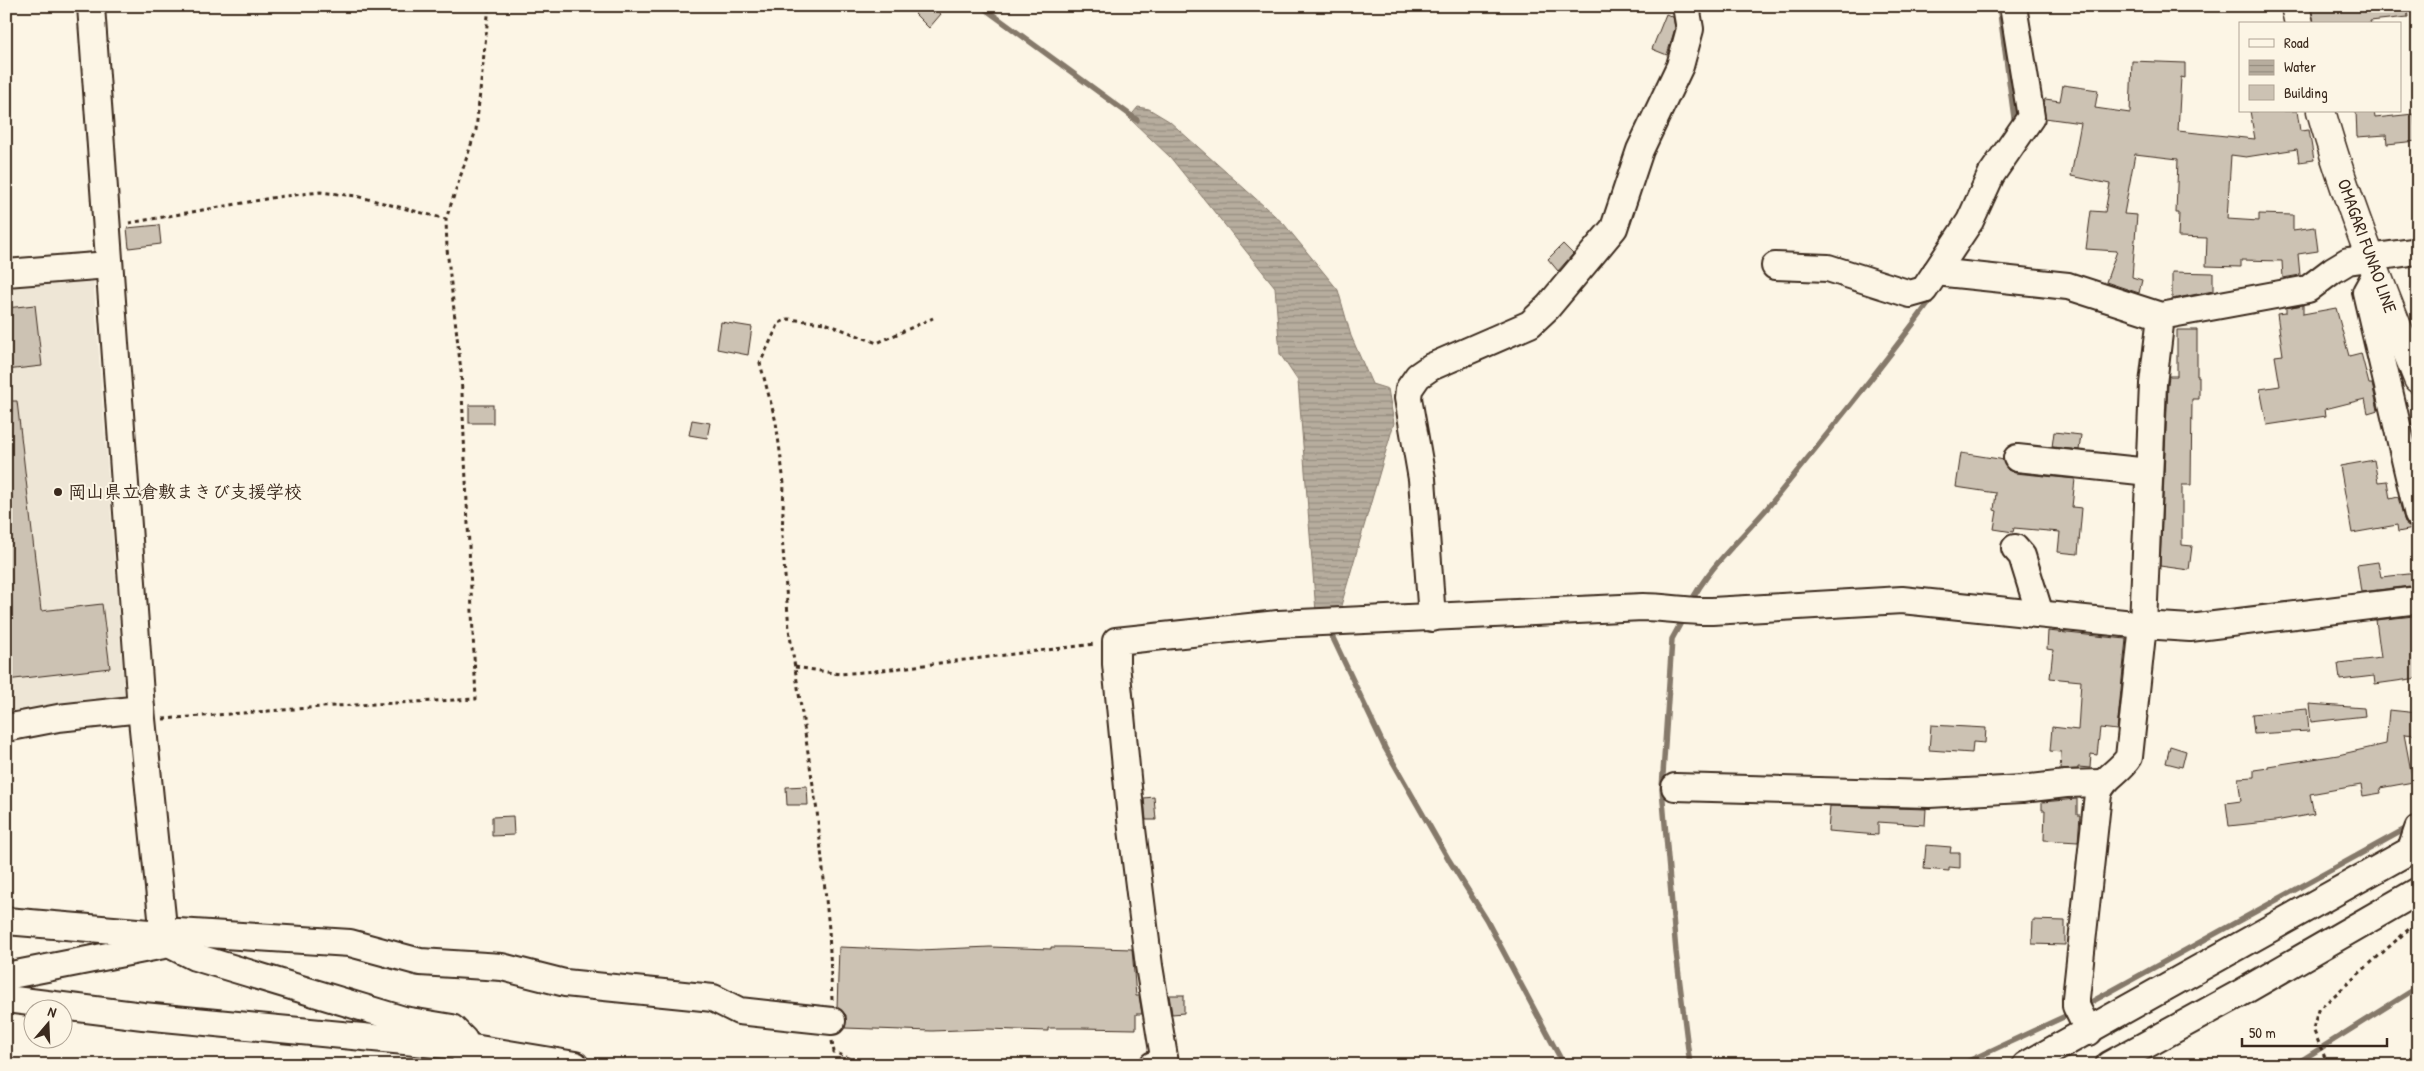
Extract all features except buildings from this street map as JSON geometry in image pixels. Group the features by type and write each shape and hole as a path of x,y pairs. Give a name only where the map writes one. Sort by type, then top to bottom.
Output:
{"main road":[{"path":"2295,6 2299,22"},
{"name":"OMAGARI FUNAO LINE","path":"2321,112 2332,149 2373,266 2418,379"}],"street":[{"path":"90,6 142,715 166,937"},
{"path":"1432,618 1422,479 1409,406 1409,389 1418,376 1431,367 1530,324 1548,307 1614,228 1640,150 1680,66 1690,29 1686,6"},
{"path":"1775,266 1828,268 1910,294 1924,290 1970,221 1991,175 2031,117 2013,6"},
{"path":"1936,272 2068,286 2161,316 2308,289 2332,270 2348,261 2373,266 2418,252"},
{"path":"6,273 109,266"},
{"path":"2373,266 2366,292 2418,516"},
{"path":"1675,787 1929,794 2101,783 2122,768 2129,757 2144,625 2149,472 2154,384 2161,316"},
{"path":"2017,458 2149,472"},
{"path":"2015,548 2022,556 2040,614"},
{"path":"1153,1065 1165,1063 1149,966 1132,829 1116,664 1116,641 1331,621 1432,618 1643,607 1675,607 1689,612 1902,600 2190,628 2418,600"},
{"path":"6,728 58,718 142,715"},
{"path":"2082,1019 2097,804 2101,783"},
{"path":"2026,1065 2082,1019 2411,850 2417,830"},
{"path":"2109,1065 2418,891"},
{"path":"6,921 149,933 166,937 350,943 420,962 502,967 564,983 713,998 739,1011 832,1021"},
{"path":"6,976 166,937 195,957 404,1020 452,1028 464,1040 466,1056"},
{"path":"6,999 466,1056 575,1065"}],"path":[{"path":"142,715 178,717 335,706 476,699 461,371 447,249 446,219 476,130 489,6"},
{"path":"106,227 277,197 320,192 356,196 446,219"},
{"path":"864,1065 834,1052 829,929 817,811 789,628 782,536 784,484 776,422 760,363 780,323 788,319 825,323 877,342 933,318"},
{"path":"795,667 840,674 1116,641"},
{"path":"2328,1065 2313,1028 2318,1010 2357,973 2418,921"}],"shaded area":[{"name":"岡山県立倉敷まきび支援学校","path":"93,275 125,703 6,722 6,281"}],"water":[{"path":"1138,107 1149,109 1169,121 1284,224 1338,290 1351,336 1372,384 1388,389 1394,423 1338,616 1316,612 1298,381 1280,354 1275,287 1170,157 1129,118"}],"waterway":[{"path":"981,6 1137,120"},
{"path":"1999,6 2015,125"},
{"path":"1690,604 1706,577 1769,506 1934,296"},
{"path":"1684,617 1672,639 1662,789 1676,952 1690,1065"},
{"path":"1330,627 1332,636 1385,748 1449,860 1486,919 1564,1065"},
{"path":"2084,1006 2409,827"},
{"path":"2294,1065 2418,987"},
{"path":"1960,1065 2072,1013"}],"place":[{"name":"岡山県立倉敷まきび支援学校","path":"58,492"}]}
